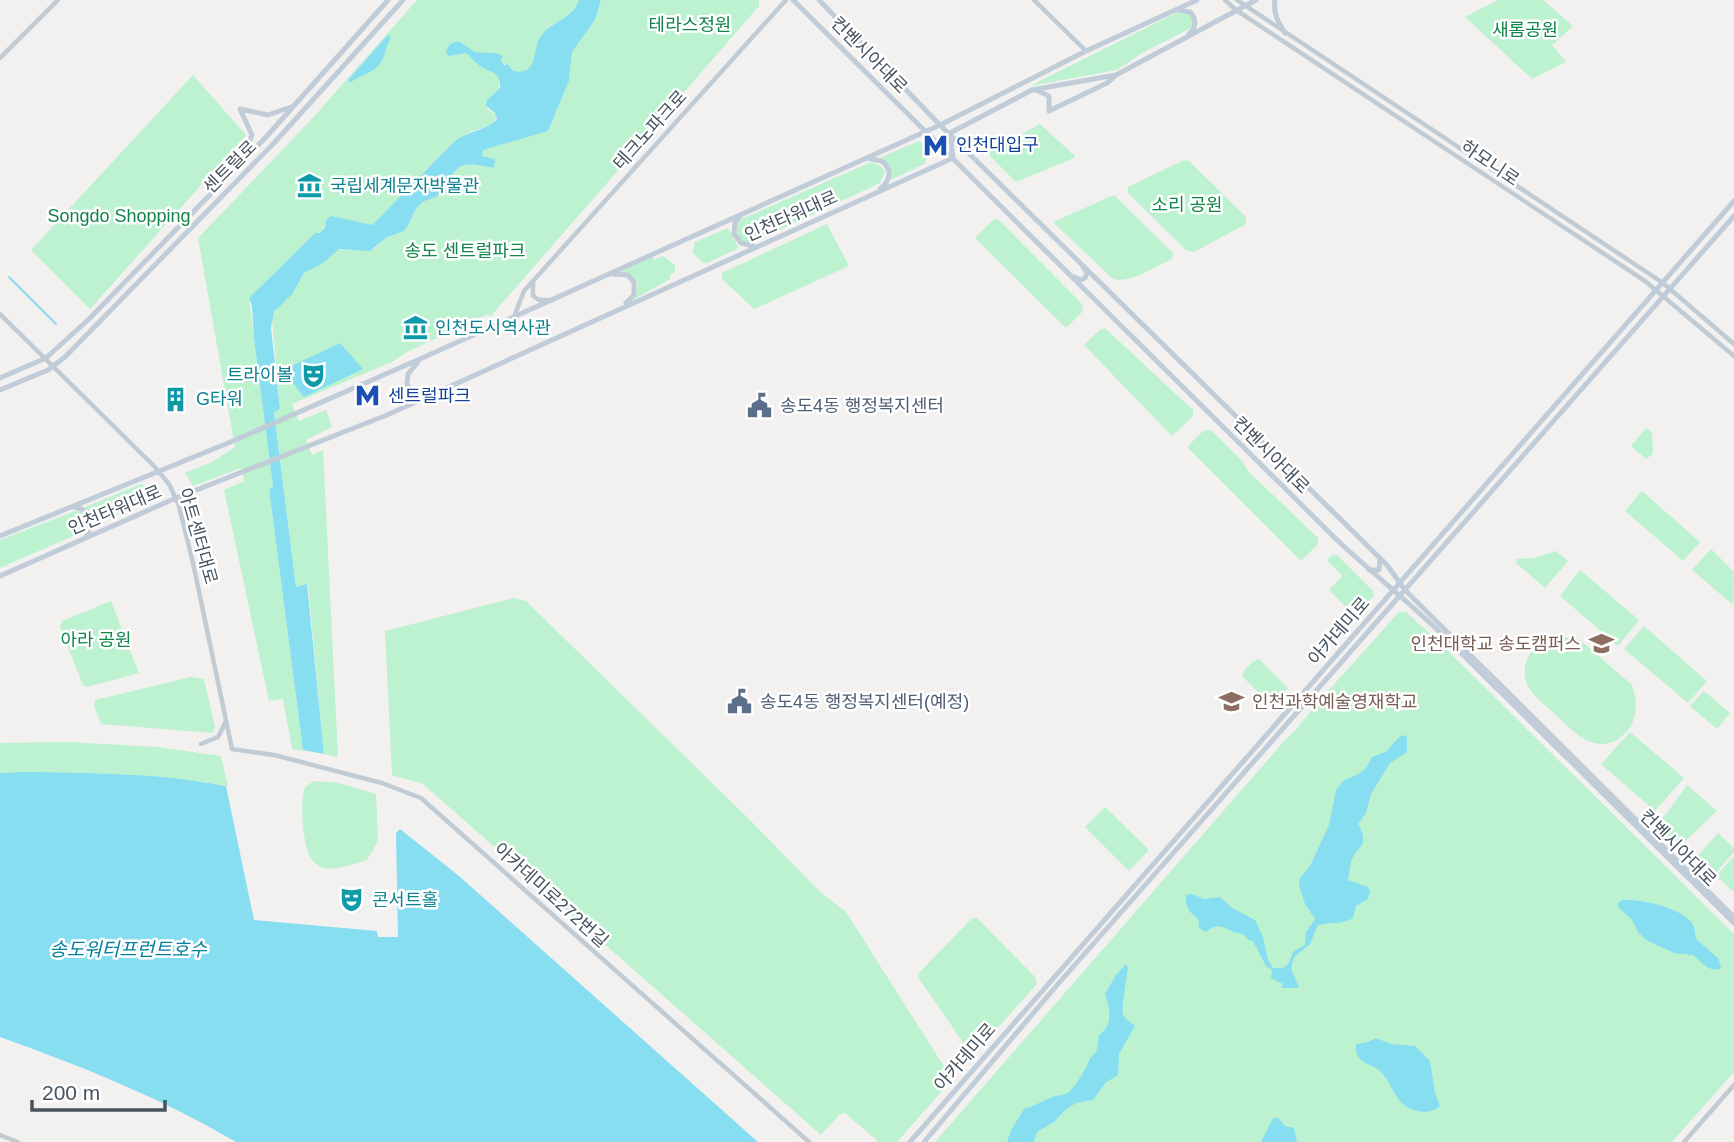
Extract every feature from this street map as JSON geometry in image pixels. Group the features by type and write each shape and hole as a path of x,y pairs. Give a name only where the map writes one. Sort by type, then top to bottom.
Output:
{"main road":[{"name":"센트럴로","path":"0,378 46,359 89,319 240,163 388,0"},
{"name":"센트럴로","path":"0,390 54,366 274,143 403,0"},
{"name":"컨벤시아대로","path":"793,0 1369,570 1394,591 1403,592 1734,917"},
{"name":"컨벤시아대로","path":"819,0 940,125 1380,559 1400,583 1403,592 1734,923"},
{"path":"1174,11 1184,0"},
{"name":"인천타워대로","path":"0,536 233,441 514,317 940,125 1086,51 1197,0"},
{"path":"1032,90 1046,93 1051,102 1059,105 1107,83 1116,75 1256,0"},
{"path":"1275,0 1276,18 1285,33"},
{"path":"1174,11 1186,10 1194,17 1193,29 1180,40"},
{"path":"953,158 950,133 1032,90 1116,75"},
{"path":"240,163 252,135 240,109 268,115 294,105"},
{"path":"862,158 880,160 889,170 887,182 875,193"},
{"name":"인천타워대로","path":"0,576 176,498 435,394 953,158"},
{"name":"아카데미로","path":"910,1142 1734,201"},
{"path":"746,211 734,223 734,234 743,244 759,246"},
{"name":"아카데미로","path":"924,1142 1058,984 1734,216"},
{"path":"1068,274 1077,279 1085,278 1087,273 1080,261"},
{"path":"609,274 625,274 634,282 634,295 622,308"},
{"path":"420,359 408,374 407,385 418,394 435,394"},
{"path":"72,507 83,510 90,517 92,526 86,537"},
{"path":"1369,570 1379,570 1380,559"}],"street":[{"path":"0,58 58,0"},
{"name":"테크노파크로","path":"514,317 521,296 535,279 786,0"},
{"path":"1034,0 1086,51"},
{"name":"하모니로","path":"1225,0 1236,10 1657,290 1734,356"},
{"name":"하모니로","path":"1237,0 1663,283 1734,344"},
{"path":"535,279 531,291 533,296 542,300 555,298"},
{"name":"아트센터대로","path":"0,314 159,471 176,498 193,563 232,749"},
{"path":"201,744 218,737 226,720"},
{"name":"아카데미로272번길","path":"232,749 274,755 382,783 421,799 809,1142"},
{"path":"1684,1142 1734,1086"},
{"path":"0,1135 18,1142"}],"green space":[{"name":"송도 센트럴파크","path":"417,0 579,0 568,15 543,33 532,65 528,69 513,71 507,64 502,64 502,56 475,52 473,58 499,78 499,90 487,100 487,109 497,116 492,125 456,140 372,225 327,221 320,234 315,233 249,298 273,487 269,489 303,751 292,749 283,699 269,701 224,490 244,481 241,468 193,486 185,473 212,462 235,447 198,238 310,121"},
{"name":"송도 센트럴파크","path":"601,0 759,0 759,6 686,90 669,104 649,135 490,317 488,314 407,352 394,361 292,404 299,421 326,410 332,427 306,440 312,455 323,450 338,757 324,754 308,585 296,587 274,411 280,409 272,318 278,306 295,290 304,273 323,263 336,250 374,249 387,237 404,231 418,207 439,195 461,166 494,168 482,156 482,150 548,131 569,81 572,52 595,20"},
{"name":"새롬공원","path":"1498,0 1543,0 1573,26 1552,45 1566,62 1532,79 1465,17"},
{"path":"1178,12 1189,14 1193,21 1191,28 1142,53 1117,70 1030,86"},
{"name":"Songdo Shopping","path":"193,75 246,135 90,309 31,250"},
{"path":"1040,124 1075,156 1016,182 990,156 989,151"},
{"path":"919,141 928,148 929,153 924,164 891,180 891,169 882,157"},
{"name":"소리 공원","path":"1184,160 1189,161 1246,217 1246,224 1194,252 1186,250 1128,193 1128,187"},
{"path":"871,162 882,167 885,172 880,183 754,242 744,242 738,237 736,225 744,218"},
{"path":"1114,195 1173,253 1172,259 1136,277 1113,279 1053,222"},
{"path":"994,219 999,220 1082,304 1083,311 1066,328 975,238"},
{"path":"827,224 849,266 754,309 722,279 722,273"},
{"path":"728,228 739,248 707,263 693,253 695,242"},
{"path":"663,256 675,265 675,272 670,275 670,279 633,300 638,285 634,277 620,271 652,257 654,260"},
{"path":"1101,329 1106,329 1193,410 1193,416 1172,436 1084,345"},
{"path":"1646,428 1652,432 1653,454 1646,459 1631,446"},
{"path":"1211,430 1243,462 1248,471 1318,538 1318,544 1301,561 1187,447 1203,431"},
{"path":"141,484 147,486 153,494 151,500 105,519 93,530 93,518 85,507"},
{"path":"1642,491 1700,542 1683,561 1625,511"},
{"path":"75,511 87,517 87,530 0,568 0,540"},
{"path":"1711,549 1734,572 1733,605 1692,570"},
{"path":"1556,551 1568,561 1545,588 1516,563 1517,559 1534,558"},
{"path":"1332,555 1337,555 1373,591 1374,596 1355,616 1329,590 1342,576 1327,560"},
{"path":"1580,570 1639,620 1618,646 1560,596"},
{"path":"514,598 526,601 819,891 846,912 950,1076 951,1081 897,1142 879,1142 845,1113 840,1114 821,1135 423,784 392,775 385,631"},
{"name":"아라 공원","path":"111,601 139,673 87,687 83,685 60,627 62,621"},
{"path":"1399,612 1406,612 1438,641 1734,934 1734,1072 1672,1142 935,1142 1319,701"},
{"path":"1644,626 1707,681 1688,703 1624,649"},
{"path":"1553,636 1579,639 1632,685 1636,701 1633,722 1615,741 1597,744 1579,736 1541,702 1526,683 1525,666 1532,651"},
{"path":"1259,659 1288,688 1275,705 1270,704 1242,676 1254,661"},
{"path":"191,677 204,679 215,727 213,733 101,724 94,706 95,700"},
{"path":"1704,691 1730,713 1717,729 1690,706"},
{"path":"1630,732 1684,778 1655,811 1601,764"},
{"path":"68,742 158,747 221,756 228,786 91,773 0,773 0,743"},
{"path":"314,781 339,783 376,794 378,841 367,860 329,869 314,862 305,842 302,806 305,787"},
{"path":"1687,785 1717,811 1677,849 1656,828"},
{"path":"1105,807 1149,850 1129,871 1085,827"},
{"path":"1718,833 1734,848 1734,852 1715,874 1696,858"},
{"path":"1733,857 1734,859 1734,892 1716,876"},
{"path":"972,918 977,918 1036,978 1037,984 975,1053 971,1054 918,977"}],"water":[{"path":"579,0 601,0 595,20 572,52 569,81 548,131 483,150 482,156 495,159 494,168 461,166 439,194 419,206 404,231 387,237 370,251 339,249 323,263 304,273 293,293 274,312 271,328 280,409 274,412 296,587 307,584 324,754 303,750 269,489 273,487 249,298 315,233 320,233 331,216 372,225 456,140 489,126 497,119 495,113 486,106 487,100 500,88 499,78 477,64 466,53 448,56 446,51 450,44 458,41 475,52 503,56 501,60 504,65 506,62 513,71 528,69 543,33 573,11"},
{"path":"388,35 391,38 380,64 350,83 348,80"},
{"name":"트라이볼","path":"340,343 363,369 304,397 283,370"},
{"path":"1403,735 1407,737 1407,752 1390,763 1371,794 1366,813 1358,824 1363,842 1351,862 1348,880 1368,887 1368,899 1356,906 1353,918 1318,925 1310,944 1294,957 1291,968 1299,988 1281,988 1283,984 1271,978 1272,970 1266,966 1253,941 1243,934 1220,926 1206,932 1199,928 1198,918 1187,906 1186,895 1192,894 1204,899 1220,897 1232,908 1255,920 1263,937 1268,960 1273,968 1283,968 1289,963 1293,952 1305,945 1306,932 1315,919 1305,904 1299,885 1300,878 1310,866 1329,825 1336,790 1344,780 1366,768 1372,757 1387,751"},
{"name":"송도워터프런트호수","path":"0,773 151,776 226,786 254,920 377,931 378,937 398,937 396,833 400,829 459,876 758,1142 236,1142 179,1111 120,1084 0,1037"},
{"path":"1622,900 1660,905 1686,917 1693,925 1696,939 1718,958 1720,969 1708,967 1693,955 1674,953 1646,940 1632,920 1618,907"},
{"path":"1126,964 1128,968 1123,1014 1135,1026 1119,1054 1118,1075 1105,1083 1093,1100 1076,1103 1054,1122 1037,1132 1034,1142 1007,1142 1024,1109 1066,1094 1080,1078 1097,1050 1099,1035 1109,1021 1105,994"},
{"path":"1376,1038 1391,1044 1415,1046 1430,1061 1440,1106 1425,1112 1409,1108 1398,1098 1382,1073 1361,1060 1356,1044"},
{"path":"1273,1118 1278,1118 1285,1126 1294,1128 1297,1142 1261,1142"}],"waterway":[{"path":"9,277 56,324"}],"place":[{"name":"인천대입구","path":"936,145"},
{"name":"국립세계문자박물관","path":"310,186"},
{"name":"인천도시역사관","path":"415,328"},
{"name":"트라이볼","path":"313,375"},
{"name":"센트럴파크","path":"368,396"},
{"name":"G타워","path":"176,399"},
{"name":"송도4동 행정복지센터","path":"760,406"},
{"name":"인천대학교 송도캠퍼스","path":"1601,644"},
{"name":"송도4동 행정복지센터(예정)","path":"740,702"},
{"name":"인천과학예술영재학교","path":"1232,702"},
{"name":"콘서트홀","path":"352,900"}],"park label":[{"name":"테라스정원","path":"690,25"}]}
